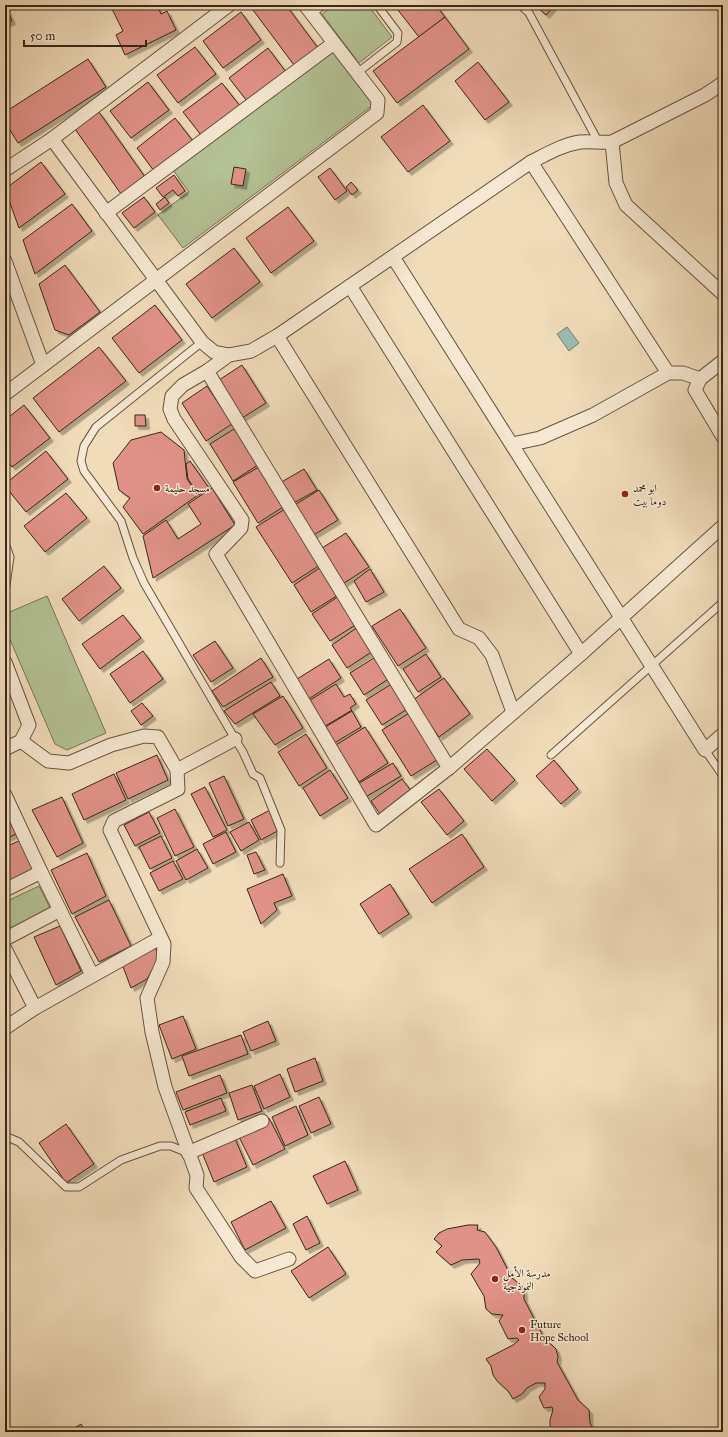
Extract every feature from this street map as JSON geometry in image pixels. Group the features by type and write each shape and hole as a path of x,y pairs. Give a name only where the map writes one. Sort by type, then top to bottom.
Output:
{"street":[{"path":"5,170 52,139 229,5"},
{"path":"5,394 376,114 378,100 308,9"},
{"path":"106,213 334,43"},
{"path":"52,139 202,342 214,352 229,355 251,351 276,336 531,162 561,147 582,142 605,142 705,95 723,83"},
{"path":"605,142 616,183 626,205 723,294"},
{"path":"531,162 668,373"},
{"path":"393,257 705,750 723,734"},
{"path":"5,261 43,364"},
{"path":"350,286 581,654"},
{"path":"276,336 459,629 479,638 492,655 513,712"},
{"path":"229,355 207,371 183,385 172,396 170,409 174,419 242,520 241,528 216,554 376,825 449,768 581,654 621,616 723,526"},
{"path":"723,361 700,379 695,390 723,437"},
{"path":"207,371 449,768"},
{"path":"512,444 540,438 593,415 668,373 683,373 700,379"},
{"path":"5,662 29,725 21,741 5,748"},
{"path":"21,741 48,761 69,763 111,745 144,736 158,737 177,770 178,789 114,821 110,830 164,944 163,962 147,998 152,1032 165,1087 197,1175 196,1188 241,1257 255,1271 289,1259"},
{"path":"177,770 235,739"},
{"path":"5,795 92,975"},
{"path":"5,890 41,872"},
{"path":"5,939 60,910"},
{"path":"5,1028 34,1008 160,938"},
{"path":"5,949 34,1008"},
{"path":"188,1153 262,1121"}],"lane":[{"path":"308,9 323,5"},
{"path":"357,72 397,42 398,33 377,5"},
{"path":"520,5 529,13 605,142"},
{"path":"202,342 96,427 84,446 81,461 84,471 121,520 133,558 144,583 244,752 252,774 260,778 281,830 280,864"},
{"path":"5,543 10,557 5,592"},
{"path":"551,755 723,602"},
{"path":"705,750 723,776"},
{"path":"5,1136 19,1142 66,1187 79,1187 121,1160 160,1146 171,1146 188,1153"}],"green space":[{"path":"334,5 368,5 392,37 359,63 322,14"},
{"path":"332,51 373,105 183,248 158,215 189,192 173,170"},
{"path":"47,596 106,733 67,750 55,744 5,628 5,614"},
{"path":"39,886 52,912 5,936 5,902"}],"water":[{"path":"567,327 579,343 569,351 557,334"}],"building":[{"path":"5,5 12,21 5,24"},
{"path":"110,5 157,5 161,14 167,11 176,30 125,55 116,35 123,31"},
{"path":"286,5 318,48 294,65 250,6"},
{"path":"394,5 436,5 445,17 419,37"},
{"path":"535,5 555,5 546,15"},
{"path":"241,12 261,40 223,68 203,41"},
{"path":"445,17 469,49 397,103 373,71"},
{"path":"195,47 216,74 178,103 157,75"},
{"path":"268,48 286,72 247,101 229,78"},
{"path":"88,59 106,87 18,143 5,122 5,112"},
{"path":"478,62 509,102 485,120 455,81"},
{"path":"148,82 169,110 131,138 110,111"},
{"path":"222,83 240,106 201,135 183,112"},
{"path":"423,105 450,141 408,172 381,137"},
{"path":"99,112 145,177 121,194 75,129"},
{"path":"175,118 193,141 154,171 137,148"},
{"path":"41,162 65,194 19,228 5,189"},
{"path":"234,167 246,169 243,186 231,184"},
{"path":"330,168 347,191 335,200 318,177"},
{"path":"174,175 185,191 178,196 173,190 163,197 156,188"},
{"path":"351,182 358,190 352,195 346,187"},
{"path":"144,197 155,212 134,228 122,213"},
{"path":"165,197 169,203 160,210 156,204"},
{"path":"72,204 92,231 35,274 23,240"},
{"path":"288,207 314,241 271,273 246,238"},
{"path":"234,248 260,282 212,318 186,284"},
{"path":"65,265 100,312 69,335 55,330 39,284"},
{"path":"155,305 182,340 139,373 112,338"},
{"path":"99,347 126,381 59,432 33,398"},
{"path":"242,365 266,403 242,418 219,380"},
{"path":"207,386 232,424 206,441 182,403"},
{"path":"24,405 50,438 12,467 5,458 5,420"},
{"path":"135,415 145,415 146,426 135,426"},
{"path":"234,429 258,465 233,481 210,444"},
{"path":"161,432 184,450 187,479 198,495 143,534 123,507 130,498 119,490 113,463 131,440"},
{"path":"46,451 68,479 26,512 5,484"},
{"path":"190,461 209,488 199,495 188,479 186,464"},
{"path":"259,467 283,507 258,523 233,482"},
{"path":"304,469 317,490 290,505 278,484"},
{"path":"212,488 235,525 153,578 143,536 166,520 178,539 201,524 188,504"},
{"path":"319,490 338,520 312,536 293,506"},
{"path":"66,493 87,518 45,552 24,526"},
{"path":"285,509 320,565 292,583 256,527"},
{"path":"346,533 369,567 344,583 322,548"},
{"path":"104,566 121,588 79,621 62,599"},
{"path":"321,567 338,595 311,612 294,585"},
{"path":"370,569 384,592 366,602 354,581"},
{"path":"339,596 357,624 330,641 312,614"},
{"path":"400,609 426,648 398,666 372,626"},
{"path":"123,615 141,638 100,669 82,644"},
{"path":"358,627 373,651 347,668 332,645"},
{"path":"215,641 233,668 211,682 193,655"},
{"path":"143,651 163,679 130,703 110,674"},
{"path":"426,654 441,677 418,692 403,669"},
{"path":"377,656 390,678 364,695 350,673"},
{"path":"261,658 273,677 223,707 212,691"},
{"path":"329,659 341,678 307,700 294,681"},
{"path":"444,678 470,714 439,737 413,700"},
{"path":"271,682 280,696 235,724 224,711"},
{"path":"393,683 409,708 382,725 366,700"},
{"path":"336,684 344,697 350,694 356,704 350,708 352,710 322,728 307,702"},
{"path":"283,696 303,728 275,745 253,714"},
{"path":"142,703 153,716 141,725 131,711"},
{"path":"352,711 361,727 331,745 322,729"},
{"path":"411,712 440,758 411,776 382,730"},
{"path":"365,727 388,763 359,782 336,745"},
{"path":"306,734 327,768 299,786 278,752"},
{"path":"487,749 515,780 492,801 464,769"},
{"path":"157,755 168,780 128,799 116,773"},
{"path":"554,760 578,789 561,804 536,776"},
{"path":"393,763 401,776 364,798 356,785"},
{"path":"330,770 348,798 320,816 303,788"},
{"path":"114,774 126,800 84,820 72,794"},
{"path":"224,776 244,819 228,826 209,783"},
{"path":"402,779 412,792 380,814 371,801"},
{"path":"205,787 227,830 213,837 191,794"},
{"path":"439,789 464,821 447,835 421,802"},
{"path":"62,797 83,843 57,857 32,810"},
{"path":"175,809 194,847 175,856 157,818"},
{"path":"270,810 281,829 261,840 251,820"},
{"path":"5,812 16,834 5,839"},
{"path":"149,812 160,833 135,846 124,825"},
{"path":"249,822 259,840 241,851 230,832"},
{"path":"226,832 236,852 213,864 203,844"},
{"path":"462,834 484,867 432,903 409,869"},
{"path":"161,836 172,858 150,869 139,847"},
{"path":"21,840 35,872 11,882 5,868 5,847"},
{"path":"197,849 208,868 186,880 176,861"},
{"path":"256,852 265,870 254,874 247,855"},
{"path":"87,853 106,896 72,914 51,870"},
{"path":"173,861 183,879 159,891 150,873"},
{"path":"283,874 292,896 274,903 277,910 261,924 247,889"},
{"path":"390,884 409,914 379,934 360,904"},
{"path":"109,900 131,946 99,962 75,917"},
{"path":"60,926 81,971 56,985 34,937"},
{"path":"154,944 159,958 147,979 131,988 122,964"},
{"path":"183,1016 196,1049 172,1059 159,1025"},
{"path":"268,1021 276,1041 251,1051 243,1032"},
{"path":"241,1035 248,1054 189,1076 182,1056"},
{"path":"315,1058 323,1081 295,1092 287,1069"},
{"path":"280,1074 290,1097 264,1109 254,1086"},
{"path":"220,1075 227,1093 183,1110 176,1092"},
{"path":"252,1085 262,1111 238,1120 229,1093"},
{"path":"319,1097 331,1124 311,1133 299,1106"},
{"path":"221,1098 226,1111 190,1125 185,1112"},
{"path":"296,1106 308,1135 285,1146 272,1117"},
{"path":"269,1118 285,1149 253,1165 238,1135"},
{"path":"66,1124 94,1164 66,1183 39,1143"},
{"path":"234,1136 247,1167 214,1182 201,1150"},
{"path":"345,1161 358,1190 327,1204 313,1176"},
{"path":"271,1201 286,1228 245,1250 231,1222"},
{"path":"307,1216 320,1243 306,1250 293,1224"},
{"name":"Future Hope School","path":"468,1225 478,1225 477,1230 485,1232 496,1247 512,1278 522,1286 524,1299 545,1340 556,1349 558,1357 557,1362 578,1400 589,1410 590,1423 595,1432 553,1431 550,1426 553,1410 552,1407 544,1408 539,1397 545,1389 545,1383 536,1383 513,1399 508,1391 493,1375 491,1366 486,1359 513,1345 519,1340 517,1338 508,1339 499,1321 503,1315 492,1314 486,1309 484,1296 471,1274 480,1263 479,1259 462,1260 451,1265 436,1252 442,1246 434,1239 439,1233 447,1229"},
{"path":"328,1247 346,1274 309,1298 291,1271"},
{"path":"81,1424 86,1432 68,1432"}],"place":[{"name":"مسجد حليمة","path":"157,488"},
{"name":"ابو محمد دوما بيت","path":"625,494"},
{"name":"مدرسة الأمل النموذجية","path":"495,1279"},
{"name":"Future Hope School","path":"522,1330"}]}
